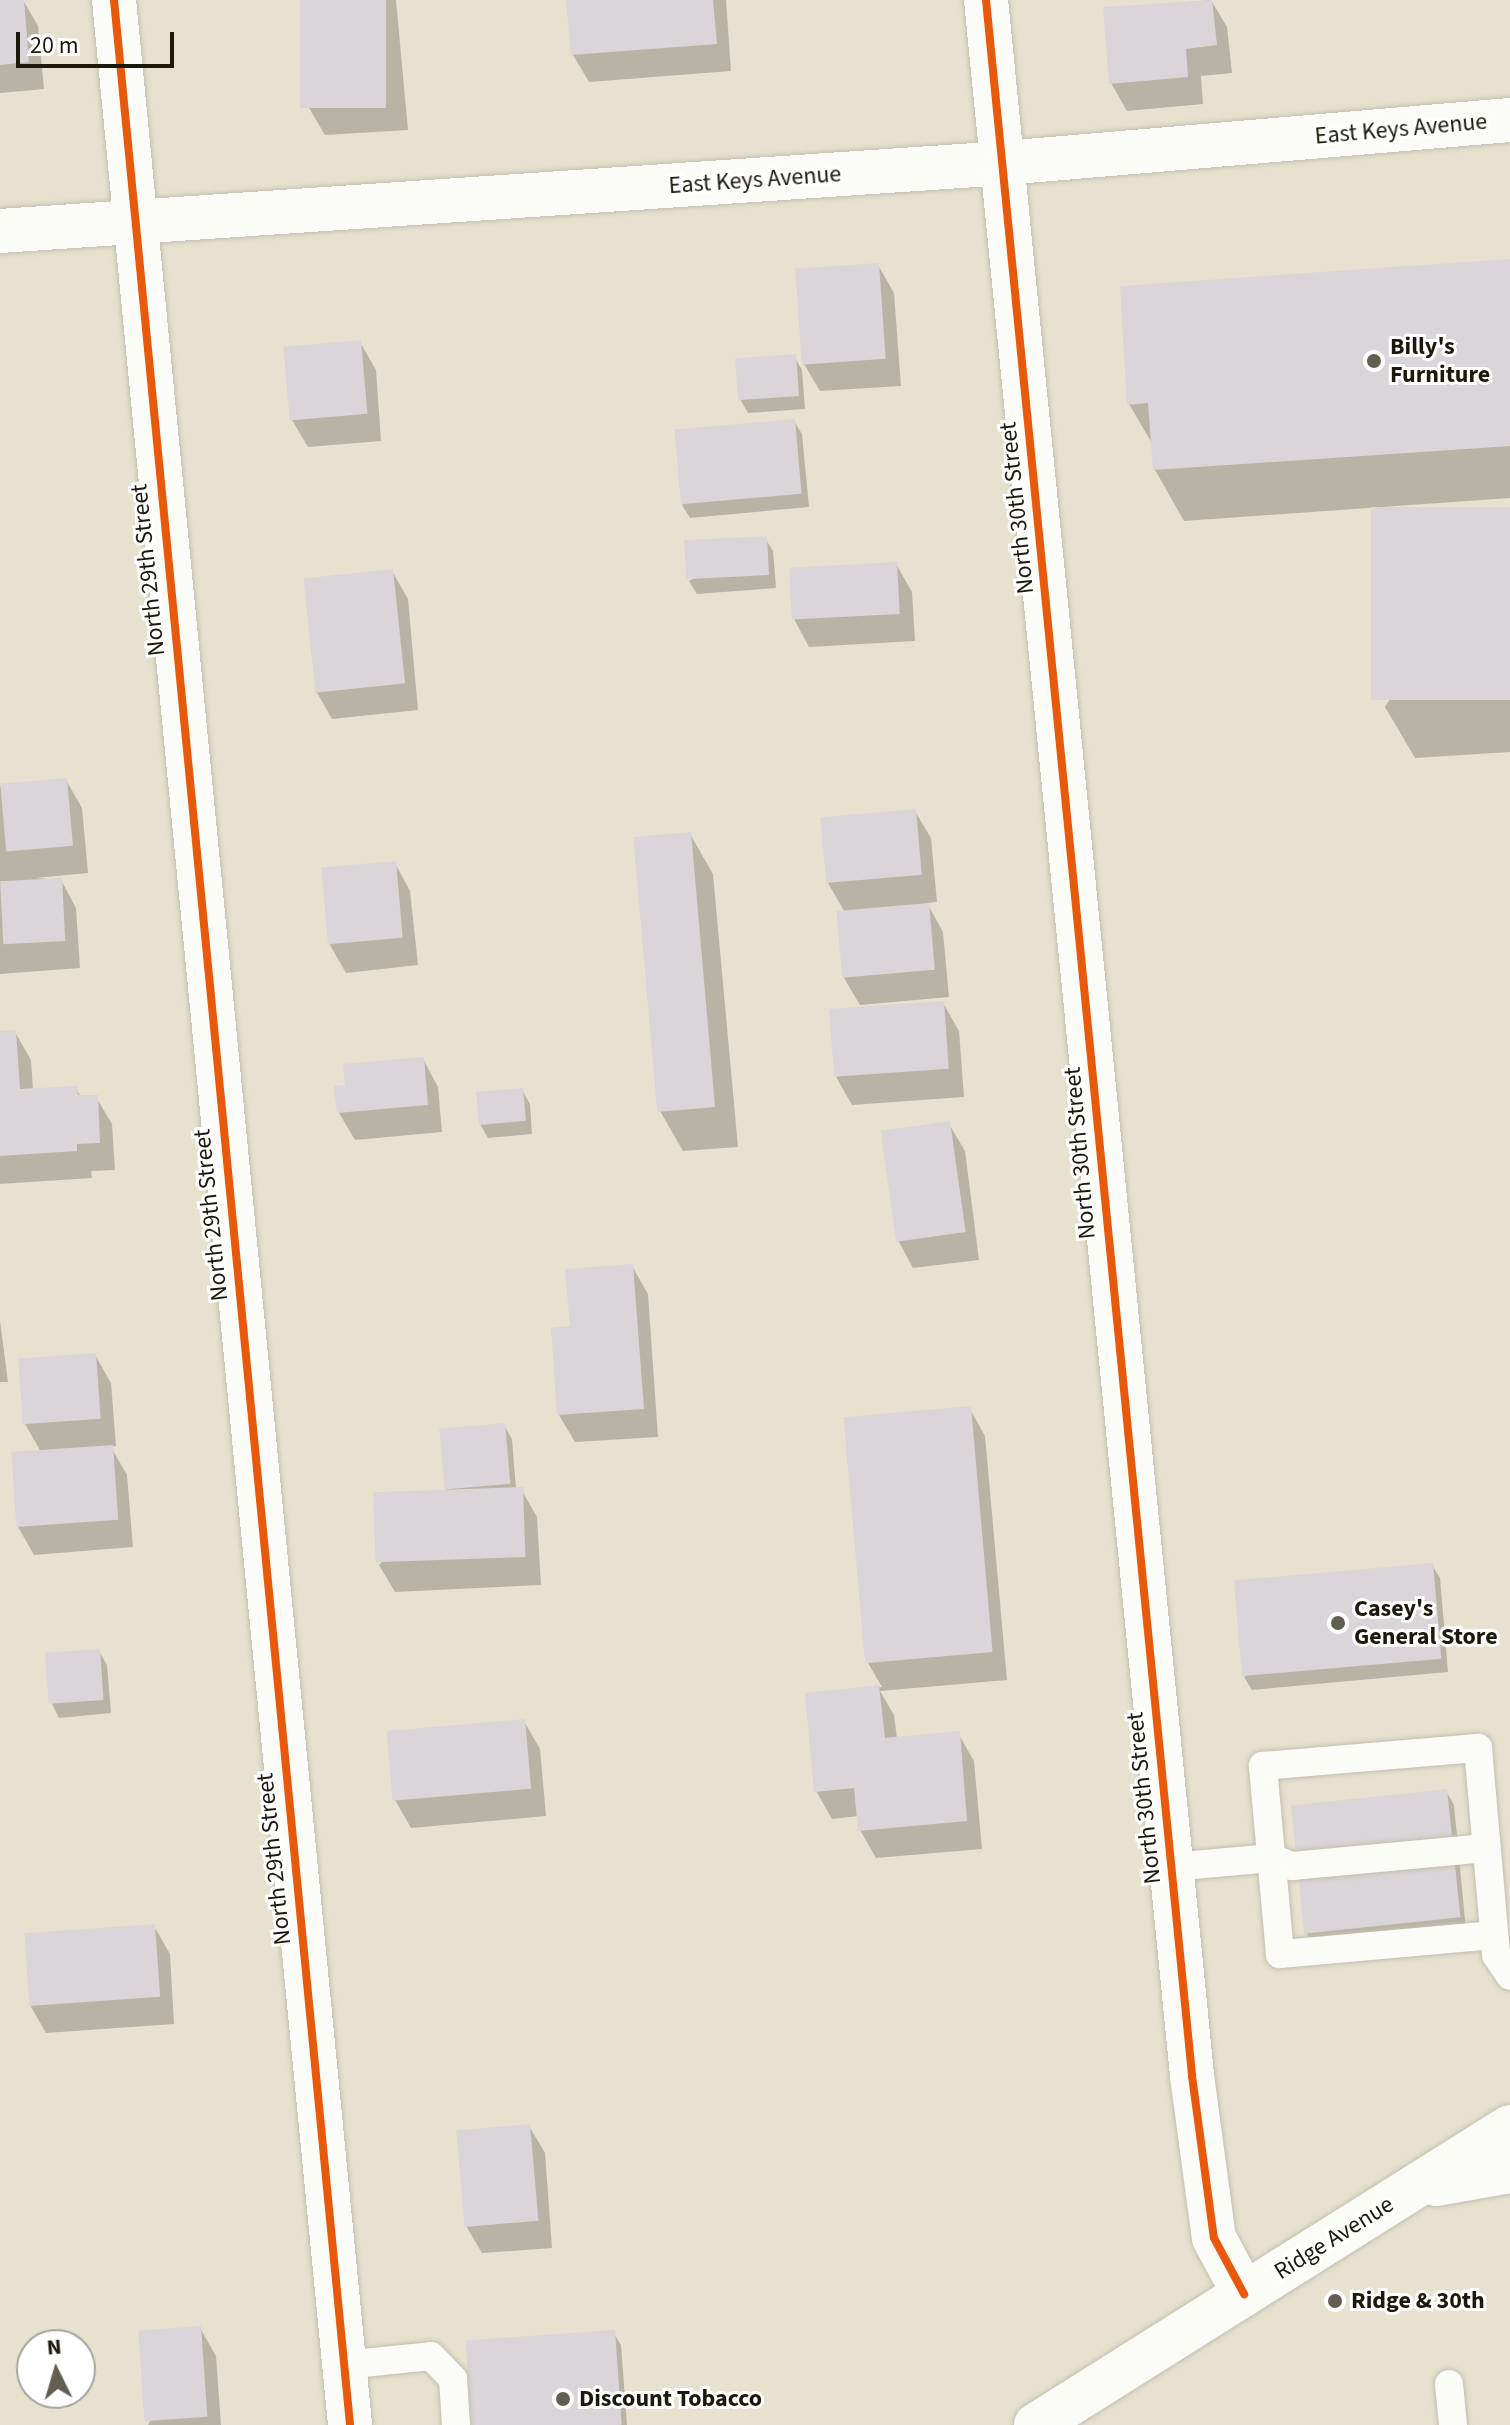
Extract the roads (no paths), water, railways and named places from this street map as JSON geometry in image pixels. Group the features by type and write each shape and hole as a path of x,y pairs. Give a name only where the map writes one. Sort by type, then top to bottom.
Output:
{"street":[{"name":"North 29th Street","path":"114,0 350,2425"},
{"name":"North 30th Street","path":"986,0 1171,1867 1214,2238 1244,2294"},
{"name":"East Keys Avenue","path":"0,231 1004,163 1510,120"},
{"name":"Ridge Avenue","path":"1036,2425 1510,2127"},
{"path":"1414,2188 1510,2171"}],"lane":[{"path":"1494,1935 1280,1954 1263,1766 1478,1748 1496,1955 1510,1976"},
{"path":"1171,1867 1272,1858 1292,1866 1486,1848"},
{"path":"344,2365 431,2356 453,2379 456,2425"},
{"path":"1449,2384 1453,2425"}],"place":[{"name":"Billy's Furniture","path":"1374,361"},
{"name":"Casey's General Store","path":"1338,1623"},
{"name":"Ridge & 30th","path":"1335,2301"},
{"name":"Discount Tobacco","path":"563,2399"}]}
